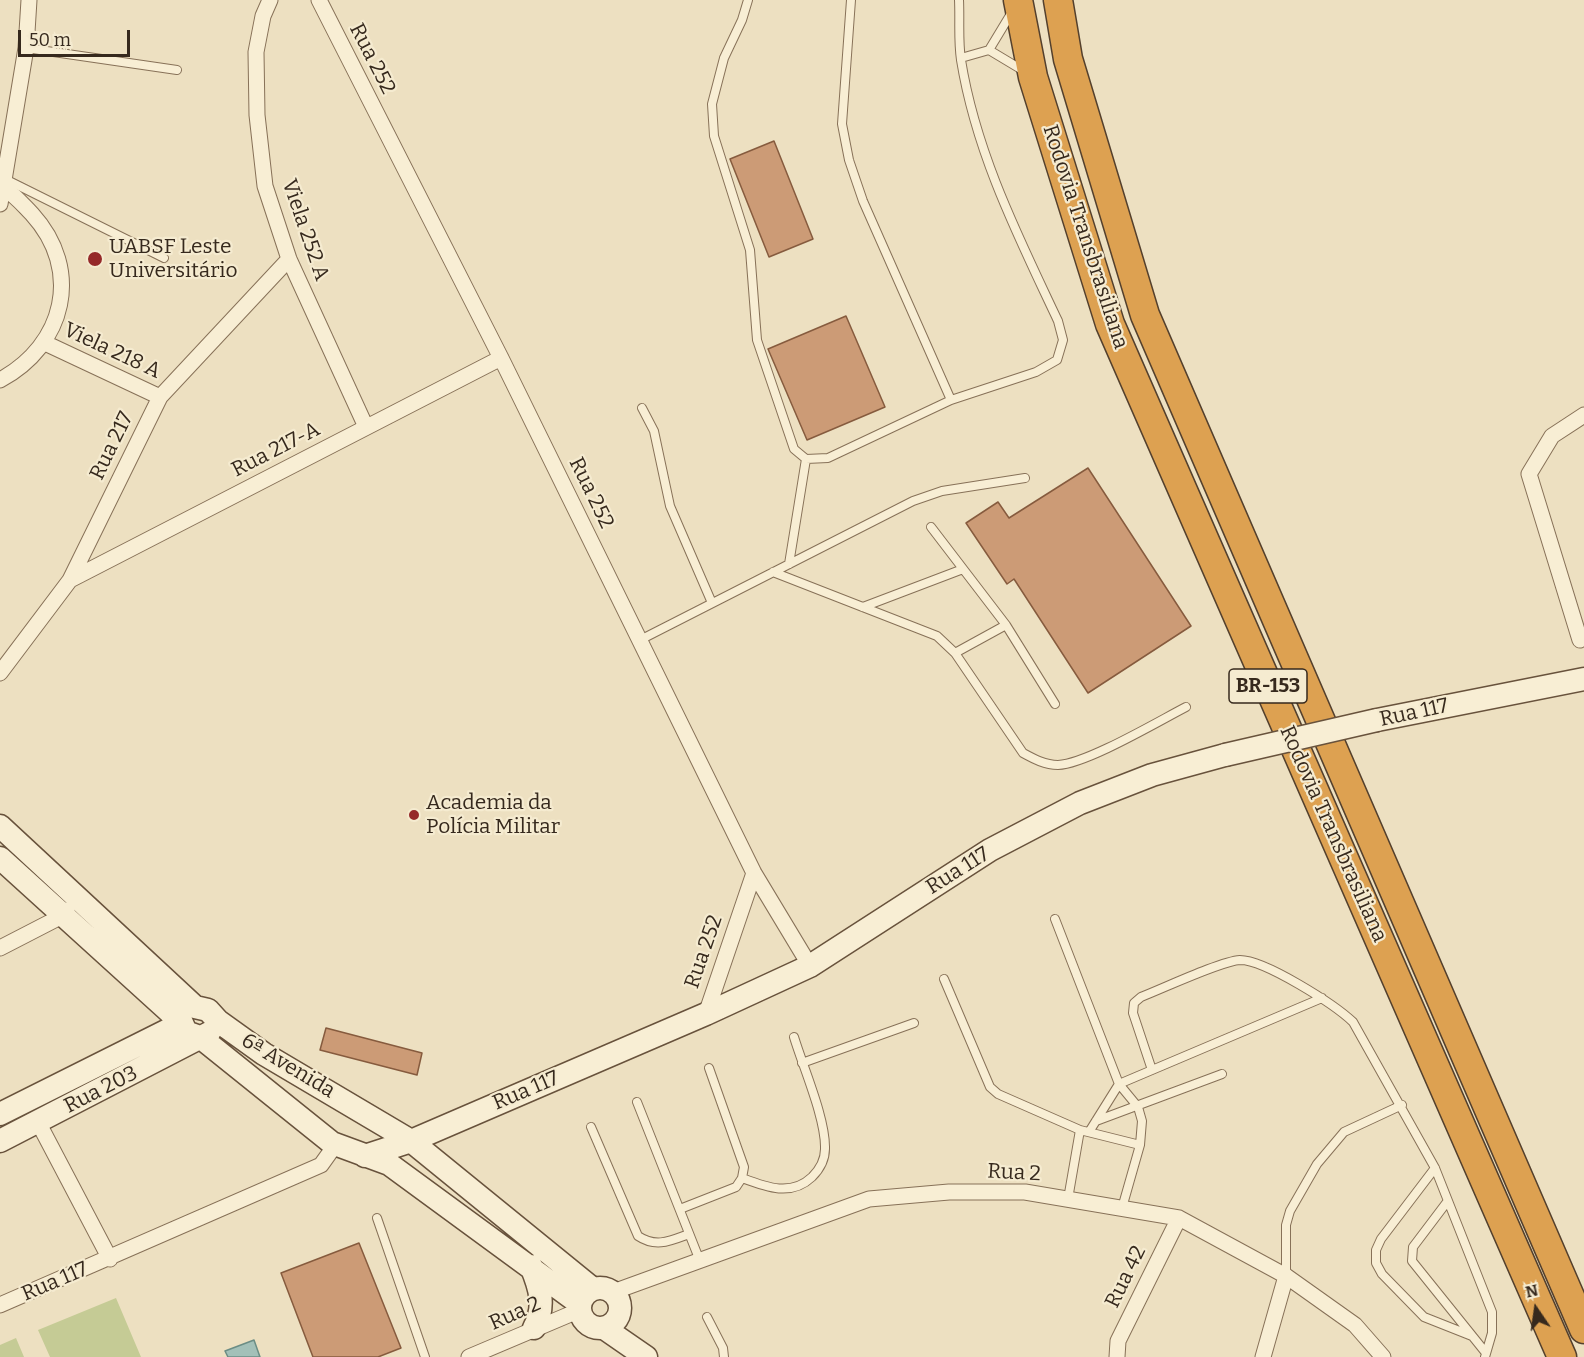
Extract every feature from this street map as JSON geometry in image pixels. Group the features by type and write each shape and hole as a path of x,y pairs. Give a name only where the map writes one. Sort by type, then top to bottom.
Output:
{"highway":[{"name":"Rodovia Transbrasiliana","path":"1059,0 1068,59 1145,315 1584,1329"},
{"name":"Rodovia Transbrasiliana","path":"1018,1 1033,77 1110,324 1562,1357"}],"street":[{"path":"0,204 26,48 29,0"},
{"name":"Viela 252 A","path":"270,0 263,16 256,52 257,116 265,186 289,259 366,428"},
{"name":"Rua 252","path":"319,0 501,358 754,873 706,1014"},
{"name":"Viela 218 A","path":"0,380 22,368 45,342 58,315 62,284 57,254 44,227 3,185"},
{"name":"Rua 217","path":"0,673 70,580 160,397 289,259"},
{"name":"Viela 218 A","path":"45,342 160,397"},
{"name":"Rua 217-A","path":"70,580 501,358"},
{"path":"1580,640 1529,474 1552,436 1584,415"},
{"name":"Rua 117","path":"365,1156 411,1141 706,1014 810,966 990,850 1080,803 1152,775 1226,754 1377,720 1584,679"},
{"name":"6ª Avenida","path":"0,826 77,895 189,1015"},
{"name":"6ª Avenida","path":"0,858 64,915 189,1015"},
{"path":"754,873 810,966"},
{"path":"0,948 64,915 77,895"},
{"name":"6ª Avenida","path":"189,1015 208,1010 218,1021 264,1054 411,1141 591,1299"},
{"name":"6ª Avenida","path":"189,1015 186,1032 200,1037 332,1143 389,1164 531,1266 591,1299"},
{"name":"Rua 203","path":"0,1114 189,1015"},
{"path":"200,1037 214,1032 218,1021"},
{"name":"Rua 203","path":"0,1141 184,1048 200,1037"},
{"name":"Rua 117","path":"39,1122 110,1259"},
{"path":"389,1164 411,1141"},
{"name":"Rua 117","path":"0,1305 110,1259 321,1165 331,1151 332,1143"},
{"name":"Rua 2","path":"469,1357 520,1336 591,1299 869,1199 949,1192 1025,1192 1179,1218 1286,1276 1355,1325 1383,1357"},
{"name":"Rua 42","path":"1117,1357 1118,1341 1179,1218"},
{"path":"531,1266 541,1292 541,1315 534,1328"},
{"path":"1263,1357 1286,1276"},
{"path":"591,1299 620,1303 612,1322 591,1327 583,1320 591,1299"},
{"path":"612,1322 639,1352"}],"lane":[{"path":"748,0 742,20 724,58 712,104 714,136 750,250 757,340 794,449 806,459 828,458 951,400 1036,372 1057,360 1063,340 1058,321 994,184 978,134 961,58 959,0"},
{"path":"851,0 842,124 849,160 863,201 951,400"},
{"path":"961,58 989,50 1018,1"},
{"path":"26,48 177,70"},
{"path":"989,50 1033,77"},
{"path":"3,185 164,258"},
{"path":"642,408 654,431 670,506 712,603"},
{"path":"789,564 806,459"},
{"path":"640,640 913,501 942,491 1025,477"},
{"path":"931,527 1006,625 1055,704"},
{"path":"863,607 963,569"},
{"path":"773,572 937,636 955,653 1023,753 1039,762 1058,765 1079,761 1186,707"},
{"path":"955,653 1006,625"},
{"path":"1055,919 1119,1084 1138,1107 1142,1121 1140,1145 1122,1208"},
{"path":"1152,1070 1133,1013 1134,1003 1141,997 1239,960 1251,962 1275,972 1322,998 1353,1022 1402,1105 1435,1168 1492,1312 1492,1333 1485,1355"},
{"path":"944,979 990,1087 998,1094 1080,1130 1140,1145"},
{"path":"1089,1132 1119,1084 1322,998"},
{"path":"802,1064 914,1023"},
{"path":"742,1178 770,1189 788,1189 806,1182 821,1168 825,1150 823,1133 794,1037"},
{"path":"680,1209 736,1187 742,1178 744,1167 709,1068"},
{"path":"1096,1121 1222,1074"},
{"path":"637,1102 700,1260"},
{"path":"1286,1276 1286,1225 1290,1211 1317,1164 1344,1132 1402,1105"},
{"path":"591,1127 638,1236 649,1243 662,1244 689,1234"},
{"path":"1068,1199 1080,1130"},
{"path":"1435,1168 1381,1239 1376,1250 1376,1263 1382,1275 1424,1317 1472,1336"},
{"path":"1447,1202 1413,1247 1412,1261 1485,1355"},
{"path":"377,1218 425,1357"},
{"path":"707,1317 723,1348 724,1357"}],"green space":[{"path":"116,1298 141,1357 50,1357 38,1330"},
{"path":"16,1338 24,1357 0,1357 0,1345"}],"water":[{"path":"254,1340 260,1357 228,1357 225,1351"}],"building":[{"path":"774,141 813,239 769,257 730,159"},
{"path":"846,316 885,407 807,440 768,349"},
{"path":"1088,468 1191,626 1088,693 1014,579 1007,584 966,523 998,502 1009,518"},
{"path":"326,1028 422,1053 417,1075 320,1050"},
{"path":"359,1243 401,1348 378,1357 313,1357 281,1273"}],"place":[{"name":"UABSF Leste Universitário","path":"95,259"},
{"name":"Academia da Polícia Militar","path":"414,815"}]}
